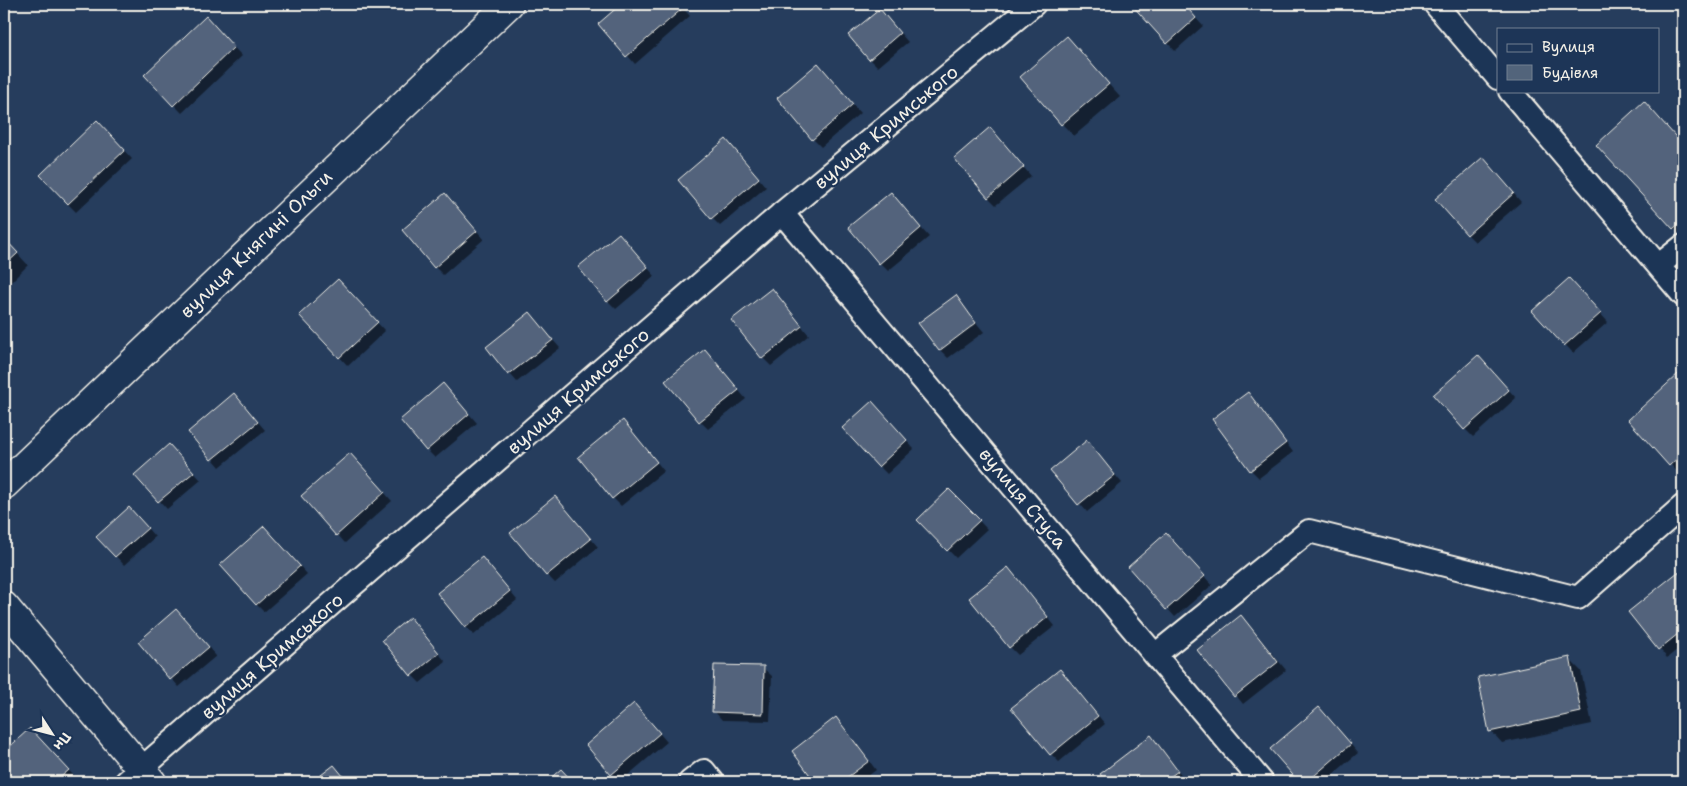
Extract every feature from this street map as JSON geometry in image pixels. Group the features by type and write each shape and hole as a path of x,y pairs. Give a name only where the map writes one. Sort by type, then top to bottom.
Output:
{"street":[{"name":"вулиця Княгині Ольги","path":"4,485 509,4"},
{"name":"вулиця Кримського","path":"140,778 782,213 1034,4"},
{"path":"1435,4 1497,77"},
{"path":"1511,92 1683,295"},
{"name":"вулиця Стуса","path":"782,213 1262,782"},
{"path":"1659,265 1683,246"},
{"path":"1155,655 1308,531 1578,598 1683,506"},
{"path":"4,606 140,778"},
{"path":"690,782 704,771 713,782"}],"building":[{"path":"621,4 680,4 683,8 626,57 598,24"},
{"path":"1131,4 1184,4 1196,18 1167,44"},
{"path":"880,9 900,33 869,60 848,35"},
{"path":"206,16 234,47 173,106 144,75"},
{"path":"1067,36 1109,84 1061,125 1020,77"},
{"path":"818,63 853,104 812,140 777,98"},
{"path":"1644,101 1683,145 1683,220 1673,229 1596,145"},
{"path":"97,120 125,150 68,204 40,175"},
{"path":"990,127 1024,167 988,198 954,158"},
{"path":"726,139 759,178 711,219 678,180"},
{"path":"1483,157 1514,193 1467,235 1435,199"},
{"path":"891,192 921,228 879,264 848,227"},
{"path":"445,193 477,231 434,268 402,230"},
{"path":"619,233 648,267 607,302 578,267"},
{"path":"4,238 18,253 4,266"},
{"path":"1569,278 1601,313 1564,346 1532,311"},
{"path":"338,279 378,322 339,358 299,315"},
{"path":"772,288 802,326 762,359 731,320"},
{"path":"956,295 976,323 939,351 918,323"},
{"path":"530,312 553,340 508,375 486,347"},
{"path":"705,349 739,390 699,422 665,381"},
{"path":"1478,355 1509,390 1464,430 1433,395"},
{"path":"1678,374 1683,379 1683,453 1669,466 1628,420"},
{"path":"443,383 469,414 426,451 400,420"},
{"path":"1248,392 1286,443 1250,471 1212,419"},
{"path":"234,393 258,422 211,460 188,432"},
{"path":"872,401 907,440 878,467 842,428"},
{"path":"623,420 657,462 612,499 578,457"},
{"path":"1087,440 1115,475 1078,505 1050,471"},
{"path":"169,444 194,472 158,502 134,475"},
{"path":"350,453 385,492 336,536 301,496"},
{"path":"949,489 980,520 947,551 917,520"},
{"path":"555,496 591,539 546,576 510,533"},
{"path":"129,507 148,528 115,557 96,537"},
{"path":"264,526 300,566 256,605 220,565"},
{"path":"1166,533 1205,576 1166,610 1128,567"},
{"path":"482,557 510,591 465,628 437,593"},
{"path":"1008,567 1048,617 1009,648 969,598"},
{"path":"1678,572 1683,579 1683,630 1658,650 1628,612"},
{"path":"176,609 209,647 170,680 138,642"},
{"path":"1241,615 1278,662 1234,697 1197,650"},
{"path":"410,617 439,653 411,676 382,640"},
{"path":"1570,657 1581,712 1489,732 1478,677"},
{"path":"714,665 764,666 763,714 712,712"},
{"path":"1060,669 1098,716 1050,755 1011,708"},
{"path":"634,703 660,733 611,775 586,745"},
{"path":"1319,707 1351,744 1307,782 1299,782 1270,749"},
{"path":"836,717 869,761 841,782 815,782 792,751"},
{"path":"30,728 69,770 55,782 4,782 4,752"},
{"path":"1151,735 1178,771 1163,782 1106,782 1100,774"},
{"path":"334,765 348,782 312,782"},
{"path":"561,769 573,782 546,782"}]}
